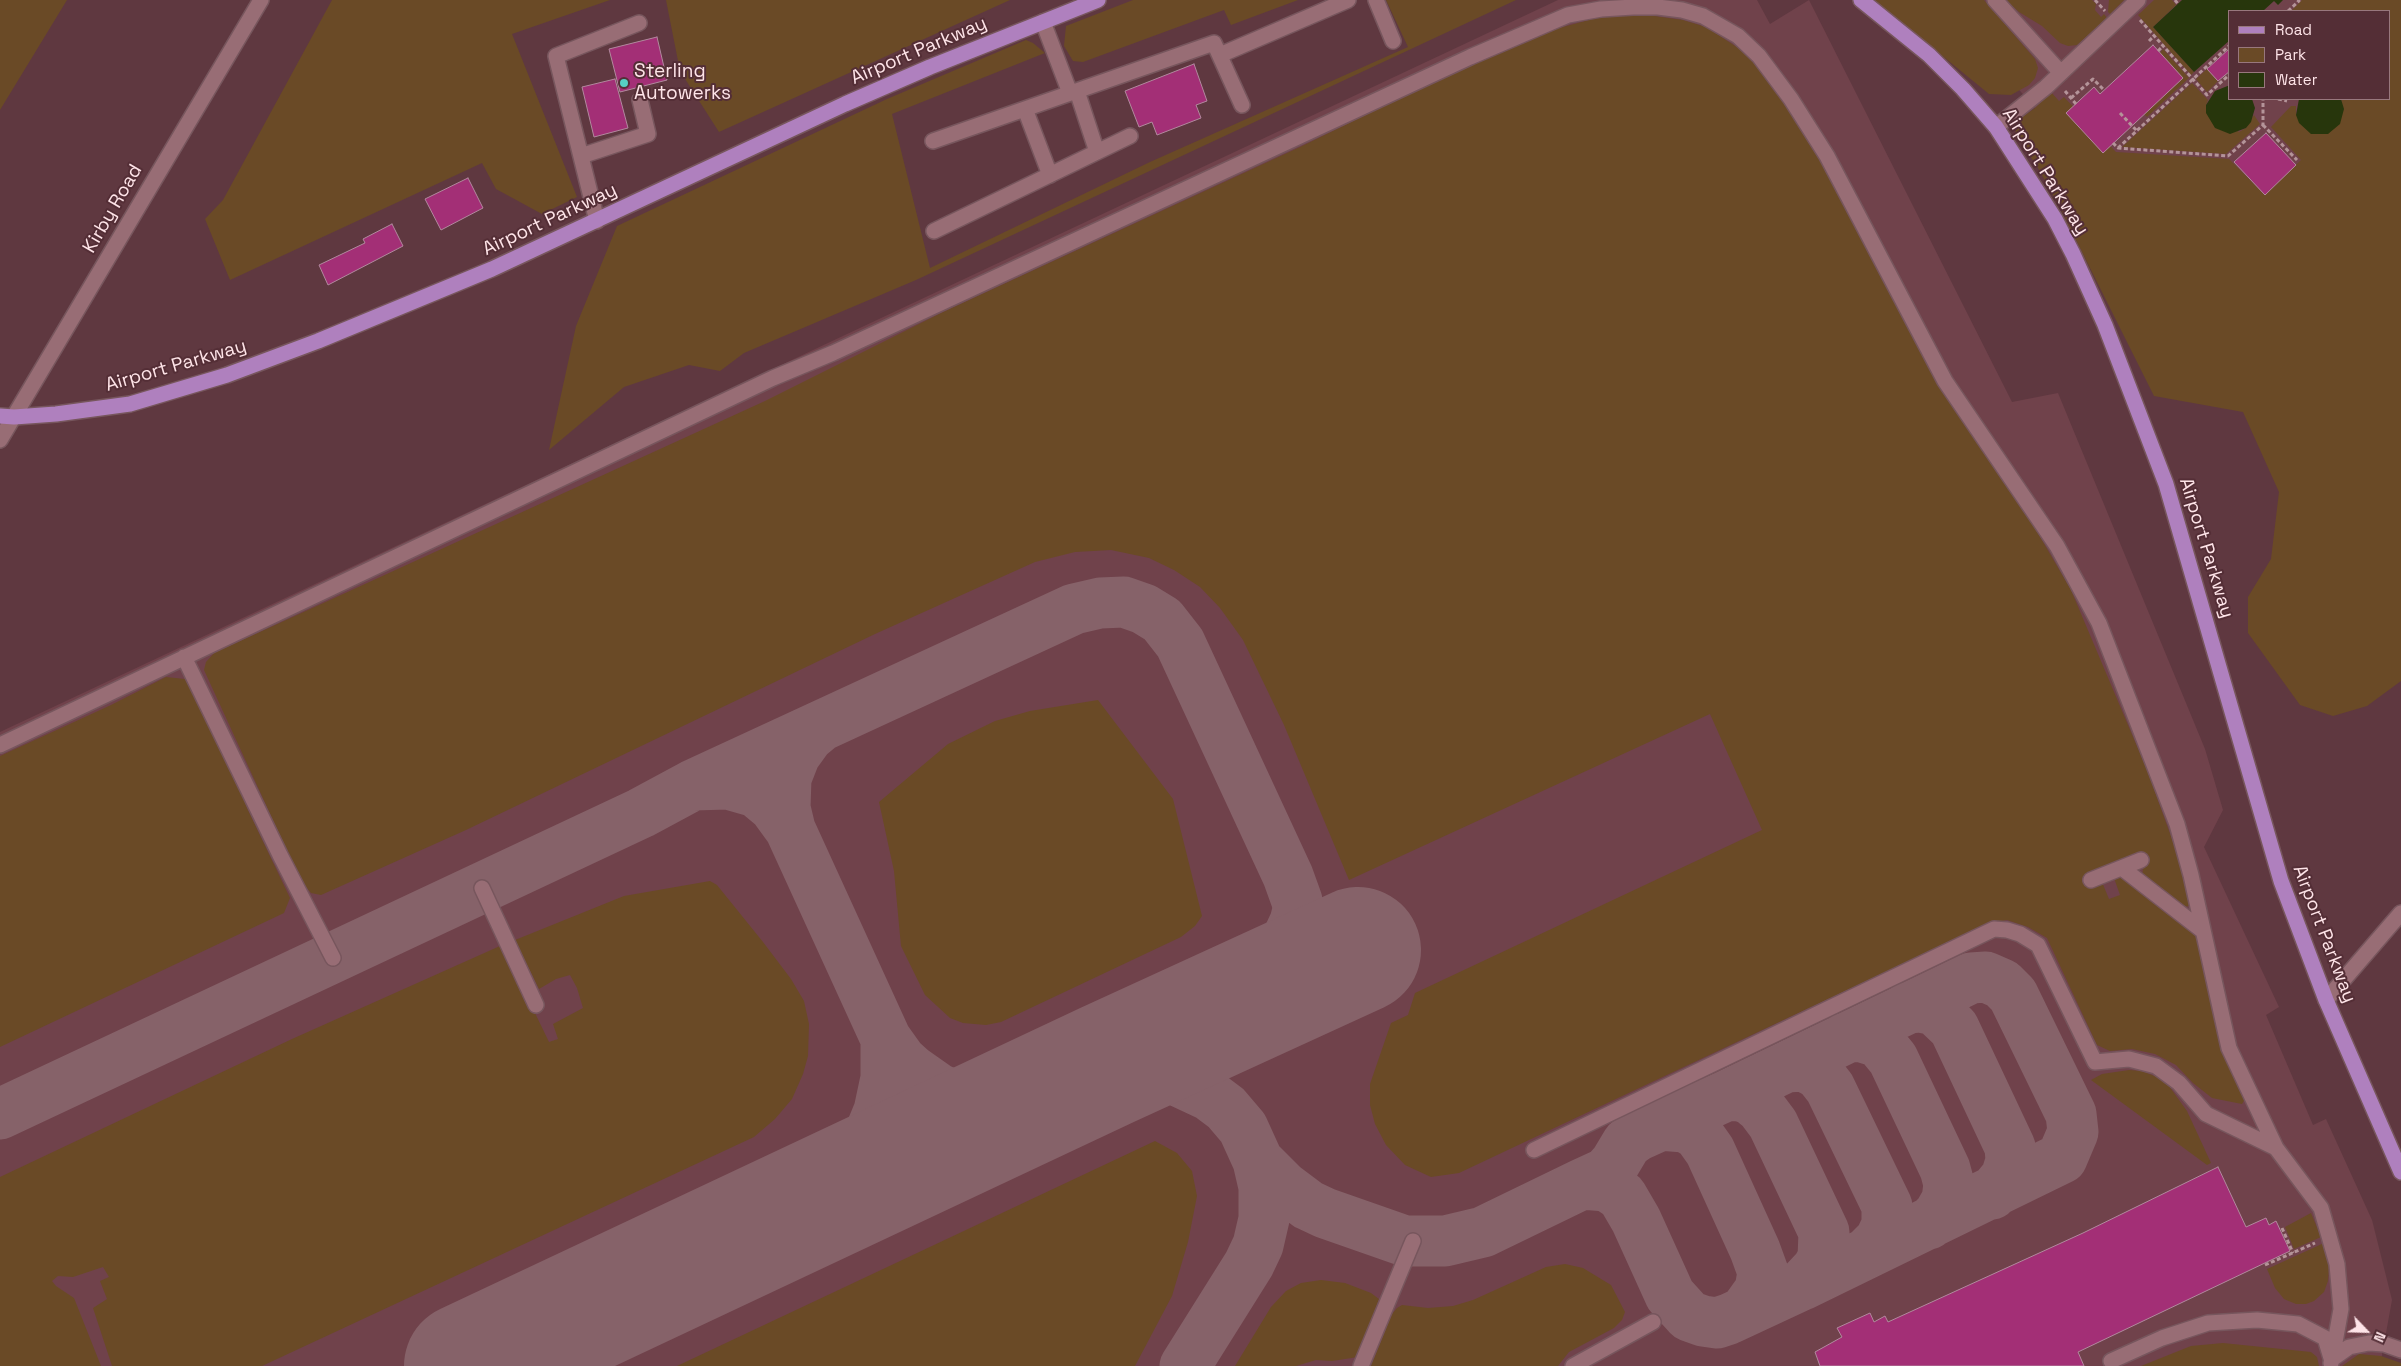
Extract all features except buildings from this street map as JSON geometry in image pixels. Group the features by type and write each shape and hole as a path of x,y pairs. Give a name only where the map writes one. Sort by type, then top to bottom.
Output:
{"main road":[{"name":"Airport Parkway","path":"7,417 130,404 227,375 318,342 492,269 845,104 1098,0"},
{"name":"Airport Parkway","path":"1861,0 1930,55 1964,89 1996,128 2055,219 2104,325 2147,431 2188,555 2281,881 2326,1000 2401,1172"}],"street":[{"name":"Kirby Road","path":"0,440 7,417 262,0"},
{"path":"1220,55 1348,0"},
{"path":"1376,0 1393,41"},
{"path":"1995,0 2061,73"},
{"path":"1996,128 2061,73 2134,4"},
{"path":"0,745 773,378 833,353 1470,57 1568,14 1601,8 1658,7 1703,16 1738,36 1759,56 1791,99 1827,156 1945,381 2057,546 2099,623 2177,824 2191,875 2229,1048 2276,1148 2321,1208 2337,1264 2341,1310 2331,1363"},
{"path":"1043,22 1074,92 1097,152"},
{"path":"597,221 556,56 639,23"},
{"path":"933,141 1214,43 1242,105"},
{"path":"581,156 648,134 640,100"},
{"path":"1025,109 1050,175"},
{"path":"934,231 1130,136"},
{"path":"184,656 280,855 333,958"},
{"path":"2091,880 2140,860"},
{"path":"2122,868 2202,931"},
{"path":"482,888 536,1005"},
{"path":"2326,1000 2401,913"},
{"path":"1534,1150 1994,929 2008,930 2020,934 2038,945 2095,1062 2129,1060 2156,1066 2179,1083 2206,1114 2276,1148"},
{"path":"1361,1366 1413,1241"},
{"path":"2110,1361 2162,1338 2208,1323 2257,1320 2298,1324 2325,1338 2331,1363"},
{"path":"1573,1366 1653,1322"},
{"path":"2331,1363 2349,1346 2369,1343 2384,1344 2401,1350"}],"path":[{"path":"2289,10 2299,1 2297,0"},
{"path":"2134,4 2154,36 2207,95 2228,76"},
{"path":"2149,41 2154,36"},
{"path":"2158,51 2163,46"},
{"path":"2118,148 2228,47"},
{"path":"2072,98 2094,79 2104,90"},
{"path":"2263,100 2263,125 2297,160"},
{"path":"2282,100 2287,101"},
{"path":"2120,113 2137,131"},
{"path":"2113,143 2118,148 2228,156 2263,125"},
{"path":"2282,1228 2293,1253"},
{"path":"2265,1265 2329,1236"}],"shaded area":[{"path":"1558,0 1757,0 1770,24 1809,0 2012,402 2058,393 2205,749 2223,810 2204,847 2279,1007 2266,1015 2313,1125 2326,1119 2372,1220 2392,1300 2380,1366 0,1366 0,732"},
{"path":"1938,0 2318,0 2319,10 2228,10 2228,100 2356,100 2276,216 2132,215"}],"green space":[{"path":"0,0 67,0 0,110"},
{"path":"332,0 610,0 512,34 577,197 542,214 496,189 482,163 230,280 205,219 223,200"},
{"path":"666,0 1010,0 719,132 680,71"},
{"path":"1133,0 1298,0 1231,25 1224,10 1083,62 1073,61 1064,46 1066,26"},
{"path":"1386,0 1516,0 916,280 744,353 720,371 689,365 624,387 549,450 576,326 617,226 887,99 1026,40 1033,43 1045,53 892,114 930,268 1150,162 1408,47"},
{"path":"1874,0 1984,0 2035,59 2038,68 2035,78 2029,85 2011,95 1989,94"},
{"path":"2006,0 2092,0 2096,4 2095,10 2101,17 2104,14 2107,18 2077,45 2068,46 2060,43 2042,26 2019,12"},
{"path":"2109,0 2124,0 2110,14 2108,12"},
{"path":"2154,0 2172,0 2176,5 2153,27 2194,72 2191,75 2138,15"},
{"path":"2302,0 2401,0 2401,681 2367,706 2333,716 2300,705 2248,633 2248,597 2271,559 2279,492 2243,412 2154,396 2061,210 2038,168 2015,133 2021,118 2035,108 2051,92 2059,101 2064,97 2116,152 2229,159 2265,195 2301,160 2271,127 2291,106 2296,106 2296,115 2342,102 2341,100 2391,100 2391,10 2292,10"},
{"path":"1647,15 1683,20 1706,27 1749,55 1773,86 1849,207 1935,378 2032,523 2071,590 2147,770 2185,875 2191,901 2189,906 2184,907 2142,877 2146,863 2102,882 2109,899 2120,895 2114,878 2119,876 2125,879 2196,932 2224,1050 2245,1099 2242,1104 2212,1098 2193,1083 2176,1065 2155,1054 2132,1049 2110,1051 2097,1045 2047,938 2028,927 2007,920 1987,924 1459,1173 1431,1177 1405,1165 1386,1145 1375,1124 1370,1105 1370,1084 1391,1023 1408,1015 1415,993 1762,830 1710,714 1349,880 1284,725 1243,640 1220,608 1200,587 1174,570 1149,558 1111,550 1075,552 1035,562 875,634 466,830 321,895 311,893 301,881 204,670 206,662 214,653 765,401 941,313 1300,147 1475,62 1559,28 1604,16"},
{"path":"2163,49 2189,78 2147,117 2144,114 2183,78 2160,53"},
{"path":"2207,69 2218,81 2207,92 2196,79"},
{"path":"2192,83 2208,100 2206,105 2239,132 2246,128 2254,115 2260,124 2226,154 2122,147"},
{"path":"166,677 185,679 198,698 290,898 284,913 0,1047 0,756 111,705"},
{"path":"1098,700 1173,799 1202,916 1195,926 1181,937 1001,1022 986,1025 963,1023 950,1018 925,995 901,946 894,871 879,802 948,744 995,721 1030,711"},
{"path":"710,881 717,885 791,979 804,1001 809,1024 808,1056 803,1074 792,1099 775,1119 754,1137 262,1366 112,1366 93,1308 107,1299 100,1281 109,1277 103,1267 73,1277 58,1276 52,1281 56,1286 74,1298 101,1366 0,1366 0,1177 292,1039 500,946 506,953 549,1042 558,1039 553,1024 583,1008 577,988 570,975 556,979 539,989 515,940 624,896"},
{"path":"2129,1070 2142,1071 2157,1077 2169,1086 2187,1111 2211,1163 2207,1165 2091,1080 2102,1074"},
{"path":"1155,1141 1177,1153 1192,1171 1197,1196 1188,1242 1172,1296 1135,1366 677,1366"},
{"path":"2311,1213 2321,1237 2294,1249 2285,1227"},
{"path":"2324,1243 2329,1267 2328,1281 2324,1292 2314,1301 2306,1304 2296,1304 2284,1299 2275,1288 2267,1269"},
{"path":"1565,1264 1583,1268 1611,1285 1625,1312 1622,1320 1614,1328 1569,1352 1558,1366 1371,1366 1392,1314 1402,1305 1428,1308 1453,1306 1473,1300 1546,1267"},
{"path":"1321,1280 1345,1283 1371,1293 1379,1299 1358,1357 1332,1361 1316,1360 1296,1366 1235,1366 1271,1307 1286,1291 1301,1283"},
{"path":"2223,1343 2311,1352 2317,1357 2319,1366 2141,1366 2191,1346"},
{"path":"2359,1354 2381,1356 2401,1363 2401,1366 2342,1366"}],"water":[{"path":"2182,0 2283,0 2278,5 2274,1 2264,10 2228,10 2228,42 2194,72 2153,27"},
{"path":"2228,86 2228,100 2252,100 2255,108 2251,122 2246,128 2230,134 2215,128 2206,113 2206,105 2215,91"},
{"path":"2299,100 2341,100 2344,109 2340,124 2328,134 2311,134 2299,123 2296,115"}],"taxiway":[{"path":"0,1114 641,813 693,785 1074,609 1100,603 1124,602 1144,609 1162,620 1180,643 1288,876 1297,901 1298,910 1295,922 1277,961 1252,1000"},
{"path":"693,785 728,784 756,792 774,807 790,829 785,808 786,778 795,755 808,737 820,727"},
{"path":"790,829 886,1039"},
{"path":"1728,1095 1971,978 1986,977 2002,984 2013,995 2071,1114 2073,1132 2062,1158 1802,1285"},
{"path":"1907,1008 1920,1007 1935,1010 1954,1028 2010,1147 2011,1161 2006,1177 1992,1194"},
{"path":"1845,1038 1859,1036 1879,1042 1893,1059 1945,1169 1949,1184 1947,1200 1939,1214 1929,1224"},
{"path":"804,1208 839,1178 870,1133 879,1111 886,1078 886,1039 901,1060 912,1070 939,1089 953,1095 992,1102 1044,1095"},
{"path":"1107,1065 1165,1075 1210,1096 1226,1108 1243,1128 1258,1161 1264,1187 1264,1219 1258,1245 1249,1264 1185,1366"},
{"path":"1786,1067 1804,1066 1819,1074 1830,1088 1887,1206 1887,1225 1880,1240 1866,1254"},
{"path":"1258,1161 1284,1187 1308,1205 1325,1213 1405,1241 1445,1241 1483,1232 1582,1184 1606,1173 1615,1163 1627,1143 1637,1136 1728,1095 1740,1096 1750,1099 1761,1108 1773,1124 1824,1232 1823,1258 1817,1269 1802,1285 1729,1319 1717,1323 1703,1321 1689,1316 1670,1295 1636,1220 1622,1196 1607,1186 1582,1184"},
{"path":"1659,1125 1685,1127 1698,1134 1710,1151 1763,1272 1760,1290 1745,1311"}],"runway":[{"path":"467,1366 1107,1065 1358,950"}],"place":[{"name":"Sterling Autowerks","path":"624,83"}]}
